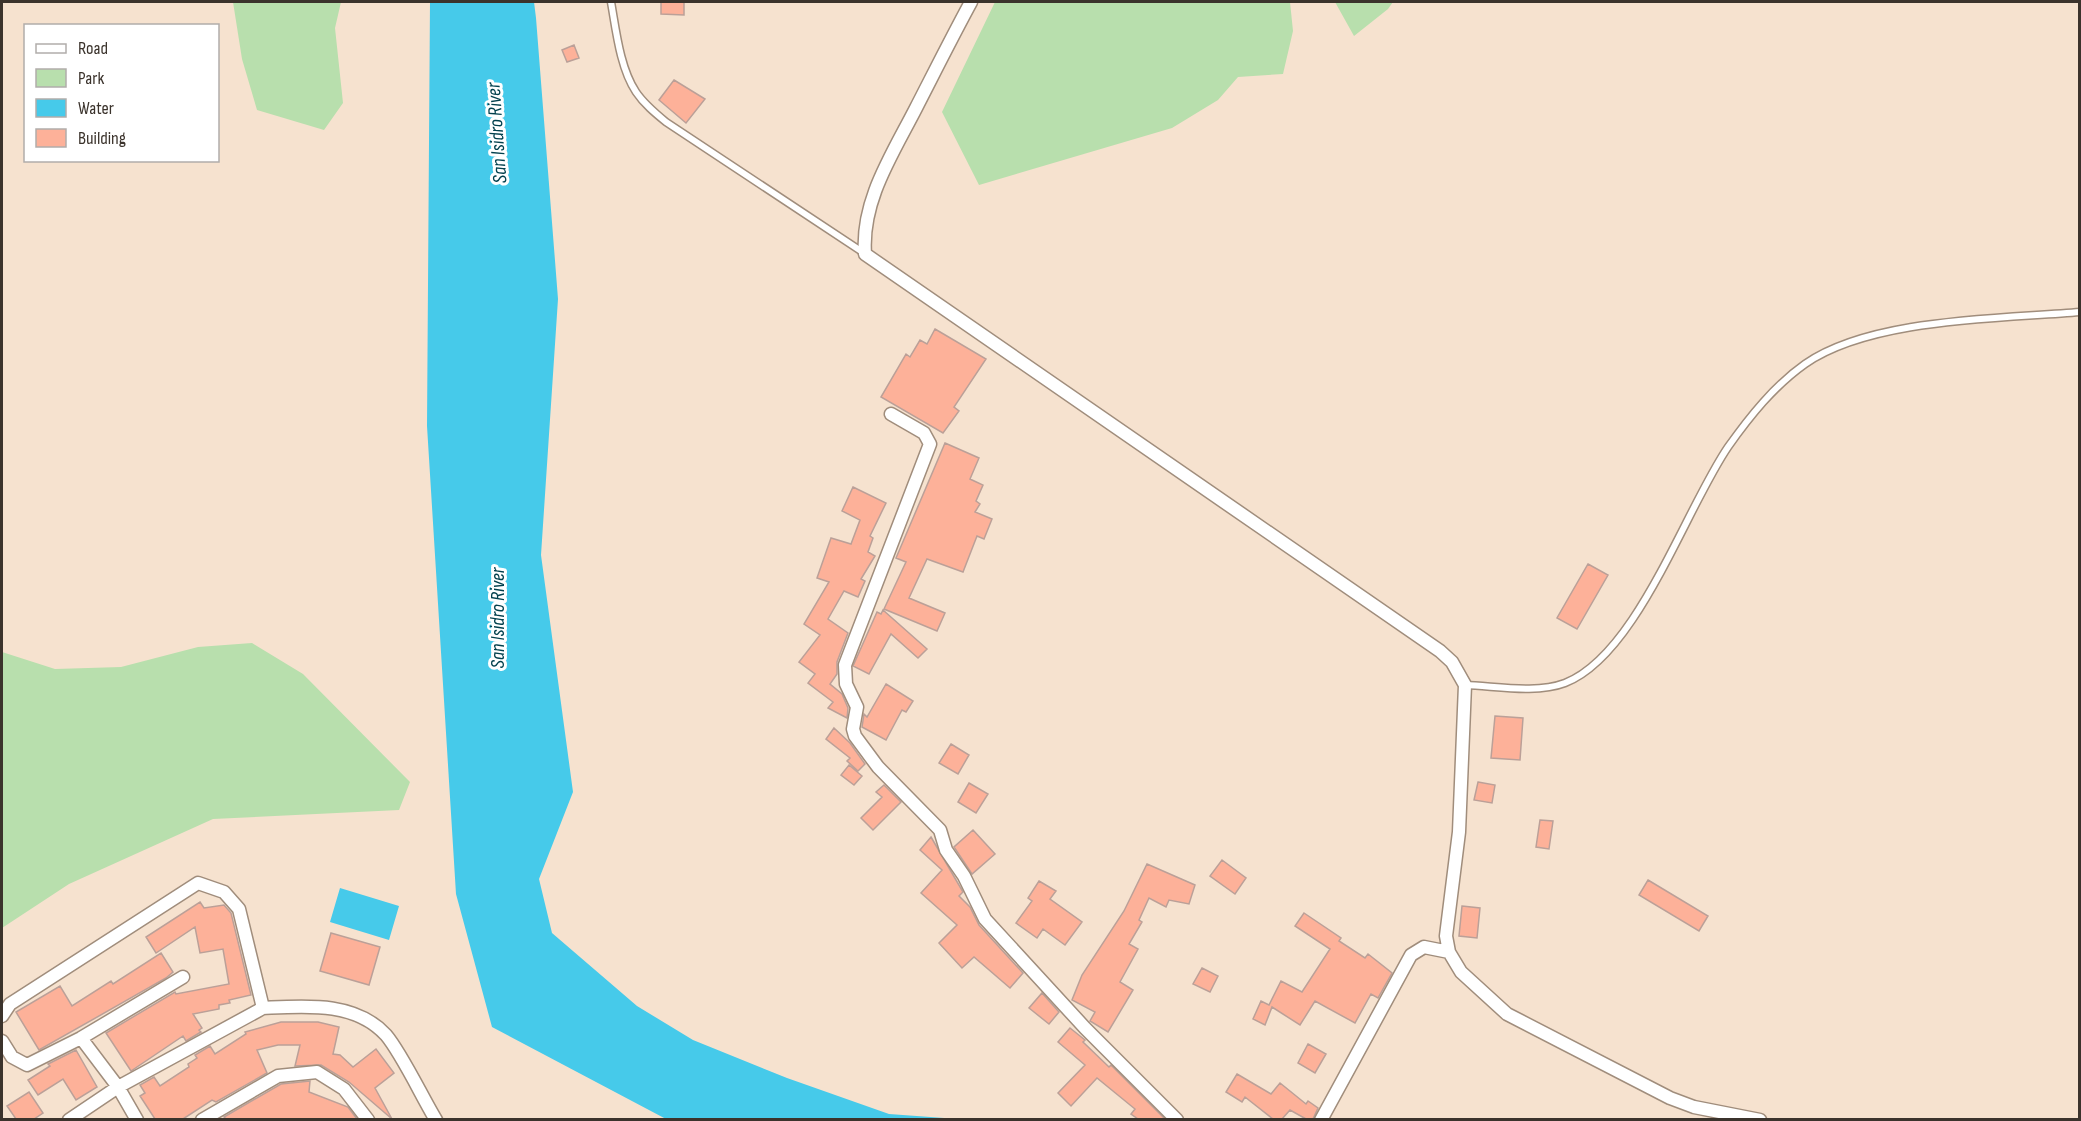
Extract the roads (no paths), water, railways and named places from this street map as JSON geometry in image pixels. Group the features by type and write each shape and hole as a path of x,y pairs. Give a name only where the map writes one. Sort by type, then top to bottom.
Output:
{"street":[{"path":"971,2 878,182 865,224 865,254 1440,651 1452,662 1465,685 1459,832 1447,919 1449,952 1461,972 1507,1014 1670,1098 1694,1107 1760,1119"},
{"path":"891,414 924,433 929,438 930,444 844,665 846,684 857,707 853,729 855,736 878,767 940,831 946,850 971,889 985,919 1084,1028 1177,1119"},
{"path":"2,1016 10,1004 198,883 224,892 239,909 263,1008"},
{"path":"1321,1119 1411,955 1424,947 1449,952"},
{"path":"2,1041 12,1057 27,1065 81,1038 183,977"},
{"path":"69,1119 118,1087 263,1008 331,1008 361,1016 386,1035 436,1119"},
{"path":"81,1038 118,1087 137,1119"},
{"path":"210,1117 278,1076 317,1072 344,1089 368,1119"}],"lane":[{"path":"611,2 625,65 635,90 646,105 666,122 865,254"},
{"path":"1465,685 1541,688 1564,684 1585,673 1620,636 1642,601 1727,448 1767,397 1806,363 1840,346 1889,331 2079,312"}],"water":[{"name":"San Isidro River","path":"430,2 534,2 558,299 541,555 573,792 539,879 552,933 637,1006 693,1040 787,1078 889,1114 958,1119 666,1119 492,1027 456,894 427,426"},
{"path":"340,888 399,906 389,940 330,922"}]}
